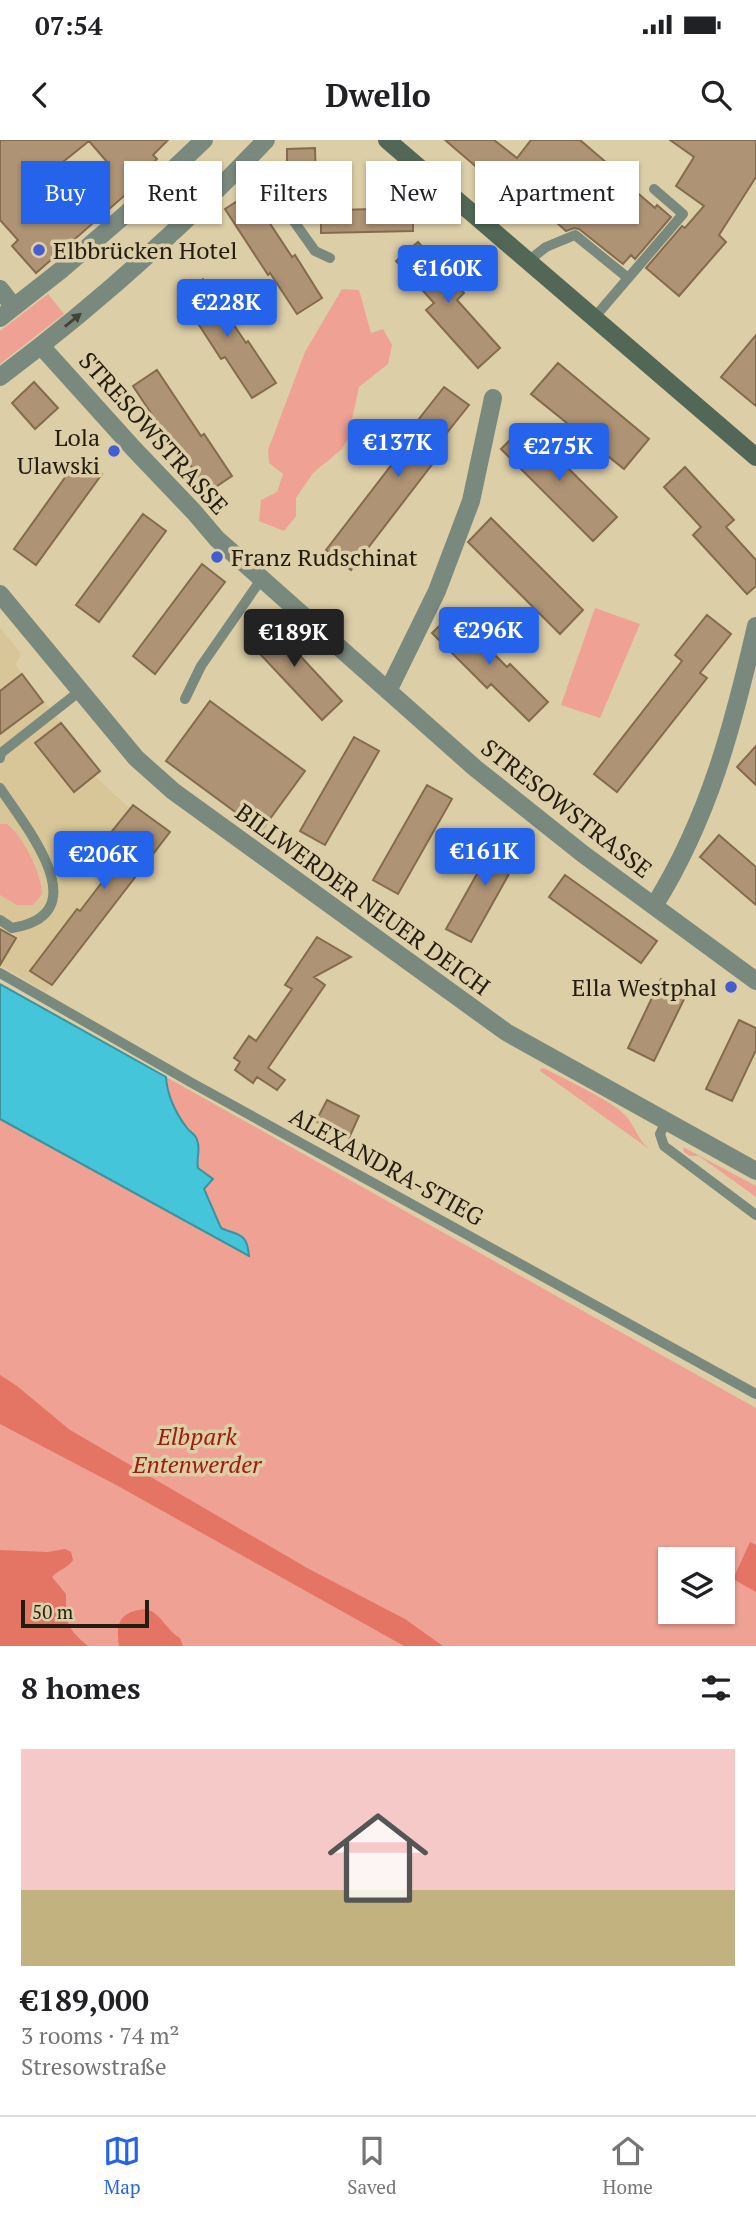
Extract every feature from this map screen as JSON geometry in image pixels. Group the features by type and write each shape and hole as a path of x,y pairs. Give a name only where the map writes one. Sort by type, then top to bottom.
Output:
{"street":[{"path":"0,377 125,276 266,140"},
{"path":"387,140 756,457"},
{"path":"0,289 7,312 119,220 192,144"},
{"name":"STRESOWSTRASSE","path":"41,346 217,539 388,691 475,768 756,981"},
{"path":"388,691 437,591 471,501 493,398"},
{"name":"BILLWERDER NEUER DEICH","path":"0,594 136,758 173,792 506,1032 756,1171"},
{"name":"STRESOWSTRASSE","path":"654,906 673,875 705,806 734,719 756,626"}],"lane":[{"path":"249,158 315,251 330,258"},
{"path":"594,318 683,214 654,189"},
{"path":"528,261 545,247 575,235 628,278"},
{"path":"185,699 201,666 262,578"},
{"path":"0,758 1,753 80,691"},
{"path":"0,788 43,853 52,872 55,890 50,905 42,916 29,925 12,928 0,920"},
{"name":"ALEXANDRA-STIEG","path":"0,973 204,1090 756,1394"},
{"path":"666,1121 660,1134 664,1146 756,1215"}],"shaded area":[{"path":"0,628 21,653 16,664 18,669 100,771 95,776 129,808 133,805 170,832 46,992 0,965"},
{"path":"0,1375 70,1430 309,1569 405,1619 443,1646 404,1646 118,1486 0,1424"},
{"path":"750,1542 756,1545 756,1592 735,1580"},
{"path":"65,1549 71,1552 73,1560 52,1577 66,1594 67,1618 71,1629 88,1646 0,1646 0,1550 48,1552"},
{"path":"146,1609 180,1638 183,1646 119,1646 118,1630 122,1619 131,1612"}],"green space":[{"path":"342,289 359,290 371,333 383,329 392,345 388,364 359,387 348,438 342,449 313,473 296,498 296,516 284,531 259,521 261,500 277,492 283,474 269,463 268,450 305,352"},
{"path":"48,294 64,314 0,364 0,331"},
{"path":"595,608 640,624 600,718 561,705"},
{"path":"0,824 7,824 13,830 35,866 42,894 33,905 17,905 0,895"},
{"path":"544,1068 617,1108 628,1118 649,1149 539,1070"},
{"name":"Elbpark Entenwerder","path":"166,1077 756,1408 756,1646 0,1646 0,1119 249,1255 244,1240 221,1228 203,1189 212,1178 198,1168 199,1147 196,1138 187,1128 170,1097"},
{"path":"683,1147 756,1186 756,1197 699,1156 690,1156 684,1152"}],"water":[{"path":"0,984 166,1077 168,1091 176,1110 196,1138 199,1147 198,1168 213,1179 204,1189 221,1228 244,1239 249,1256 0,1119"}],"building":[{"path":"0,140 168,140 153,155 157,159 155,161 124,161 124,196 110,208 110,161 106,161 89,141 64,161 21,161 21,224 92,224 36,273 12,246 18,240 0,220"},
{"path":"445,140 494,140 517,158 531,140 580,140 604,161 475,161 475,166"},
{"path":"670,140 756,140 756,177 719,235 726,242 679,296 646,268 682,226 685,228 704,206 676,186 694,157"},
{"path":"315,148 315,161 287,161 287,149"},
{"path":"639,194 671,217 635,259 631,255 623,264 579,229 566,231 558,224 639,224"},
{"path":"236,202 236,224 270,224 292,257 295,255 322,298 297,314 225,209"},
{"path":"366,209 366,224 413,224 413,231 321,233 321,224 352,224 352,210"},
{"path":"418,242 464,293 457,300 500,348 478,368 426,310 434,303 396,261"},
{"path":"203,279 276,383 252,398 225,357 221,359 179,294"},
{"path":"756,335 756,406 721,377"},
{"path":"558,363 649,439 624,469 531,394"},
{"path":"157,370 201,436 204,434 232,476 208,492 181,451 178,454 133,386"},
{"path":"34,382 58,408 35,429 12,403"},
{"path":"444,387 469,405 438,444 444,449 351,570 326,550 416,433 411,429"},
{"path":"525,425 617,517 593,541 501,449"},
{"path":"79,458 102,474 36,565 14,549"},
{"path":"685,467 734,520 726,527 756,560 756,586 747,594 693,535 701,527 664,487"},
{"path":"143,514 166,531 99,622 76,605"},
{"path":"491,518 583,610 560,634 468,542"},
{"path":"202,564 225,582 155,674 133,656"},
{"path":"453,613 507,667 510,664 548,702 529,721 491,684 487,688 432,633"},
{"path":"707,615 731,634 700,673 707,678 617,792 594,774 682,661 675,655"},
{"path":"266,619 342,701 322,720 245,638"},
{"path":"22,674 43,702 0,734 0,691"},
{"path":"210,701 305,771 261,831 166,761"},
{"path":"61,723 100,771 74,792 35,743"},
{"path":"354,737 379,751 325,845 300,831"},
{"path":"756,746 756,785 737,767"},
{"path":"427,785 452,799 398,894 373,880"},
{"path":"133,805 170,832 52,985 30,971 126,851 108,836"},
{"path":"500,833 524,847 471,942 446,929"},
{"path":"719,835 756,867 756,905 700,857"},
{"path":"565,875 657,941 641,963 549,897"},
{"path":"0,929 16,938 0,965"},
{"path":"317,937 351,957 314,977 325,985 268,1068 285,1080 277,1090 257,1077 253,1083 235,1070 240,1062 234,1058 249,1036 256,1041 292,989 285,985"},
{"path":"661,979 688,991 654,1061 628,1048"},
{"path":"739,1020 756,1028 756,1050 732,1101 706,1089"},
{"path":"327,1100 359,1116 349,1138 316,1121"}],"place":[{"name":"Elbbrücken Hotel","path":"39,250"},
{"name":"Lola Ulawski","path":"114,451"},
{"name":"Franz Rudschinat","path":"217,557"},
{"name":"Ella Westphal","path":"731,987"}]}
